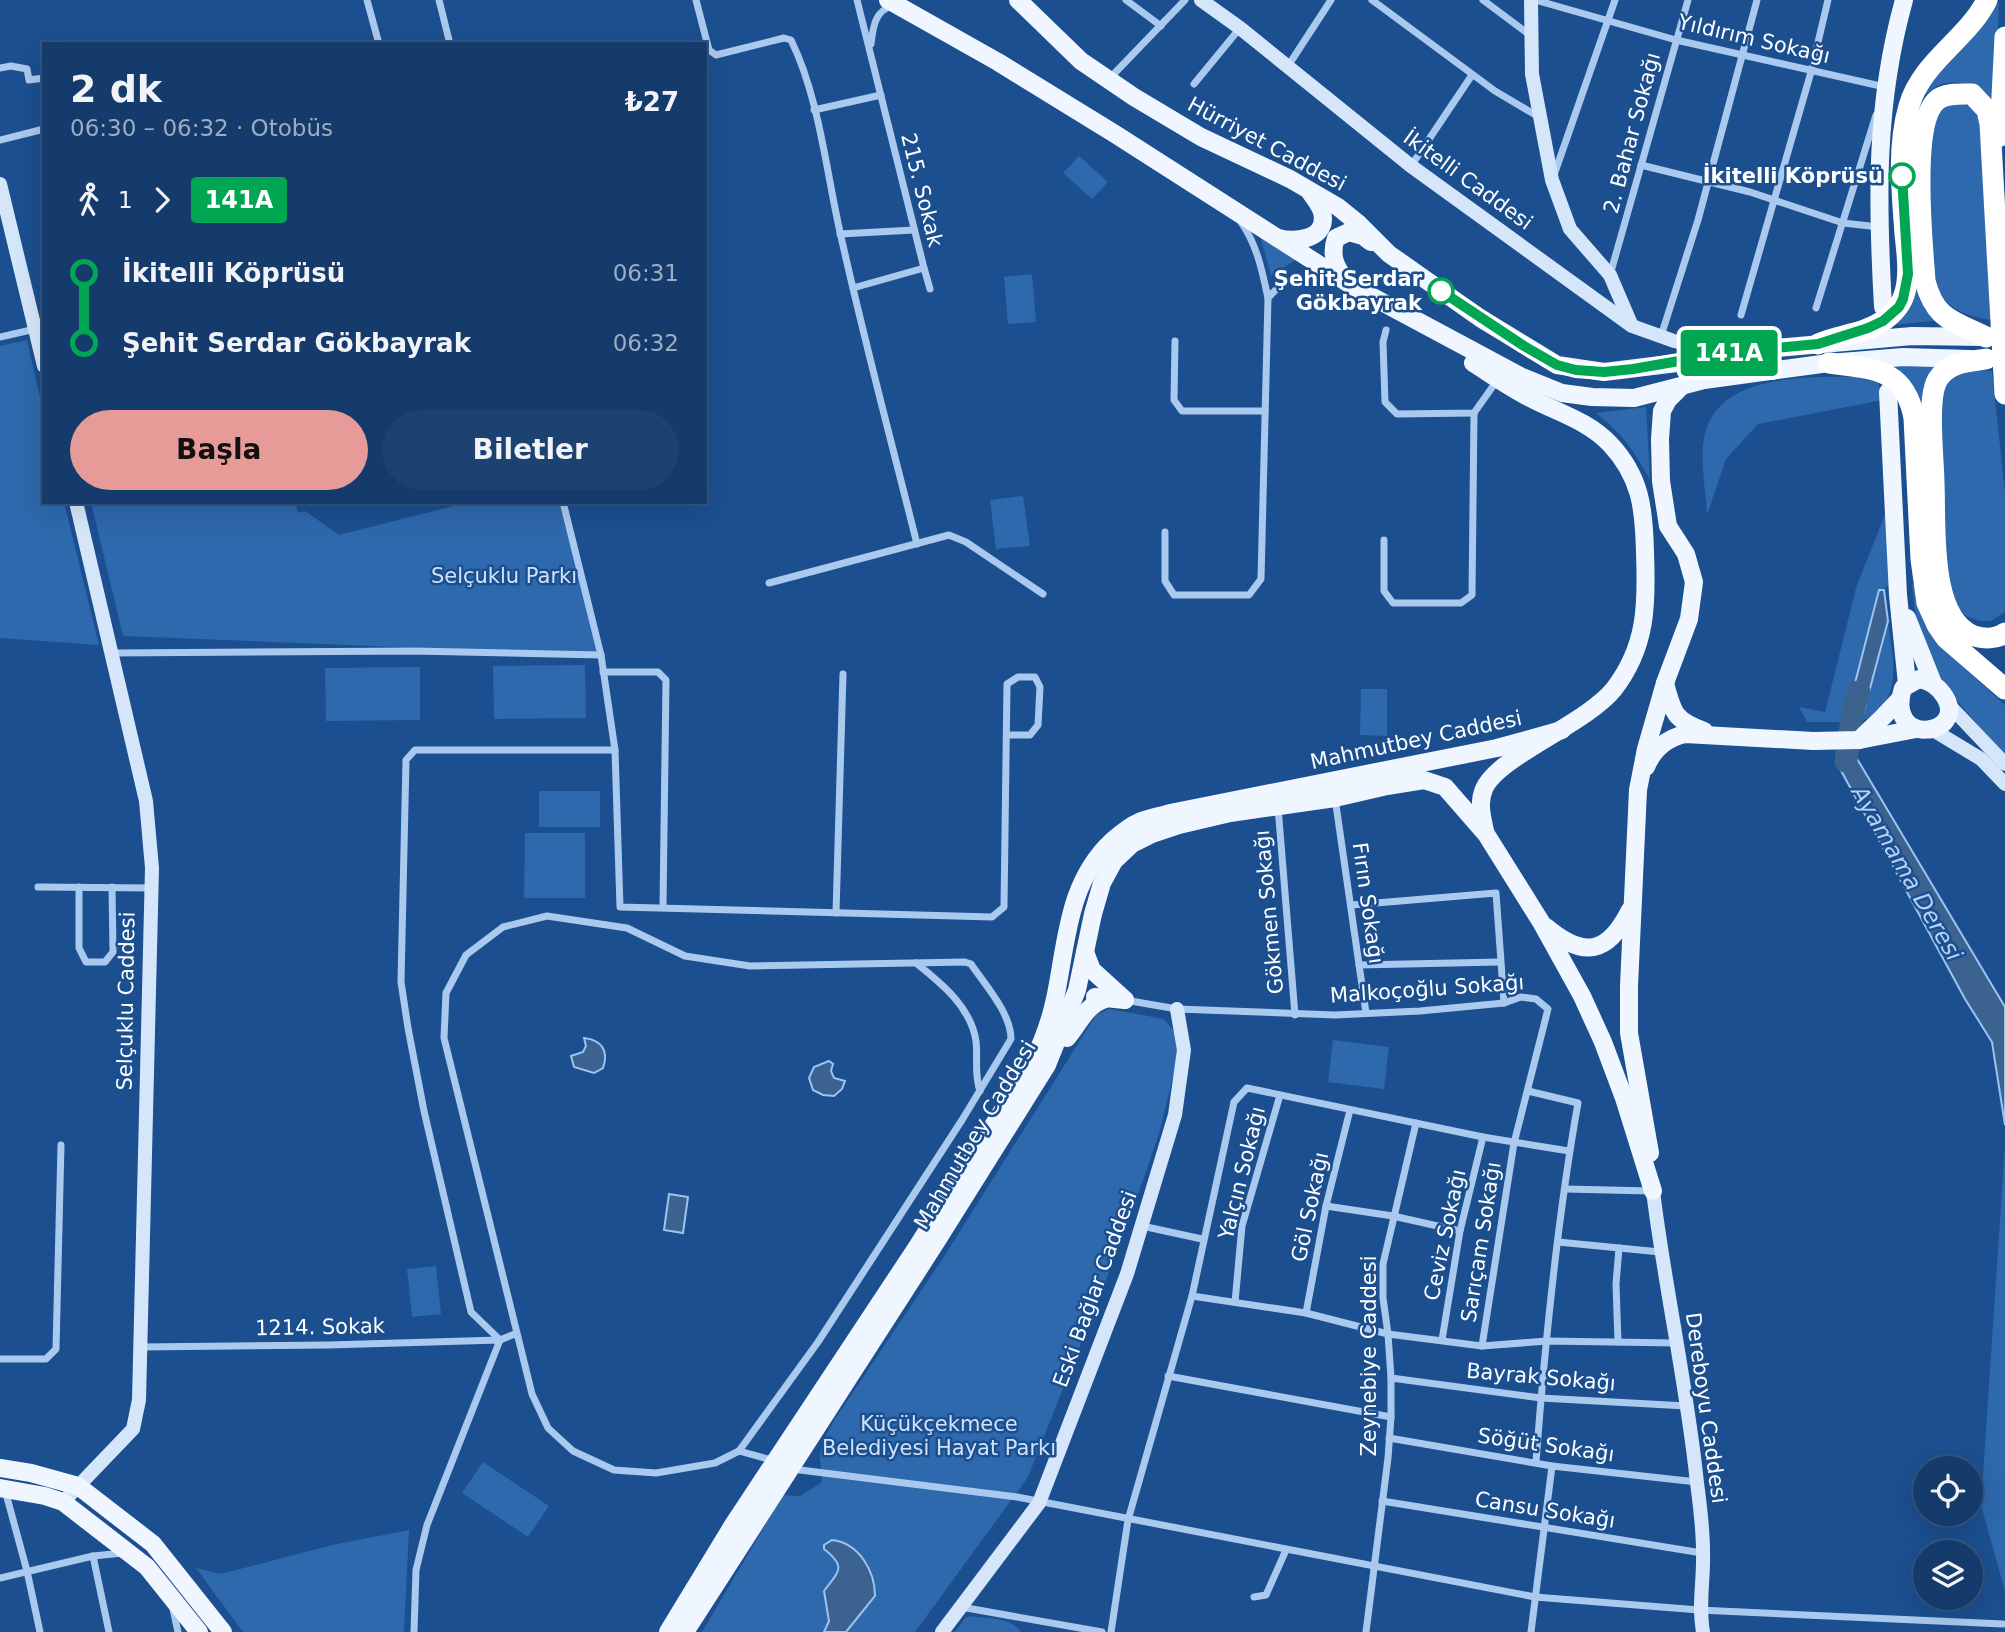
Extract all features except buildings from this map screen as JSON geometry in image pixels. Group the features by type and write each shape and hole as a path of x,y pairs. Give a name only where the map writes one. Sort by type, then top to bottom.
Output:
{"highway":[{"path":"1823,353 1883,321 1899,307 1903,299 1908,274 1902,161 1910,103 1929,68 1972,23 1987,0"},
{"path":"1994,200 1998,186 2005,37"},
{"path":"1996,337 1959,326 1939,313 1928,295 1925,281 1919,170 1926,118 1940,98 1952,95 1972,94 1987,110 1990,124 2005,394"},
{"path":"1823,353 1879,370 1900,384 1909,397 1914,418 1921,559 1927,603 1946,638 2005,689"},
{"path":"1995,360 1951,366 1937,381 1933,391 1932,430 1942,594 1953,620 1969,634 1979,637 2001,636 2005,633"}],"main road":[{"name":"Hürriyet Caddesi","path":"1018,0 1081,61 1109,80 1201,136 1338,206 1389,254 1524,346 1557,365 1604,372 1677,363 1731,352 1823,353 1912,337 1996,337"},
{"name":"İkitelli Caddesi","path":"1201,0 1240,28 1411,166 1632,326 1661,337 1731,352"},
{"path":"1533,0 1532,74 1552,180 1570,229 1610,275 1632,326"},
{"path":"1882,307 1879,151 1885,85 1904,0"},
{"path":"894,3 1115,134 1234,213 1354,287 1520,376 1562,393 1634,398 1823,353 1995,360"},
{"path":"0,184 39,328 42,351"},
{"path":"1271,236 1289,241 1302,240 1319,232 1323,221 1322,209 1308,189"},
{"path":"1354,287 1338,271 1335,264 1332,247 1336,238 1349,232 1363,236 1389,254"},
{"path":"1425,324 1440,343 1532,399 1569,415 1596,431 1622,460 1639,488 1645,524 1647,596 1644,624 1637,650 1614,689 1589,713 1497,772 1484,787 1480,804 1486,834"},
{"path":"1653,1191 1648,1142 1629,1033 1638,790 1646,750 1665,684 1689,619 1694,582 1686,554 1668,526 1661,481 1662,411 1682,385"},
{"path":"1888,391 1903,691 1900,708 1906,721 1981,759 2005,784"},
{"name":"Selçuklu Caddesi","path":"64,1502 133,1429 139,1400 152,888 146,801 76,504"},
{"path":"1898,595 1933,683 1948,704 2005,764"},
{"path":"1859,740 1884,718 1903,691 1919,679 1933,683"},
{"path":"1665,684 1675,713 1683,723 1710,734"},
{"path":"1638,790 1649,759 1672,737 1710,734 1812,741 1859,740 1924,730 1944,722 1948,704"},
{"name":"Mahmutbey Caddesi","path":"685,1632 782,1465 1031,1065 1049,1021 1072,908 1085,874 1097,855 1137,823 1170,813 1497,748 1562,730"},
{"name":"Mahmutbey Caddesi","path":"668,1632 733,1525 782,1465 944,1230 1052,1055 1078,986 1102,883 1114,861 1132,844 1179,825 1230,813 1335,798 1424,780 1445,787 1486,834 1541,922 1582,996 1624,1097 1653,1191"},
{"path":"1541,922 1560,939 1578,948 1596,946 1609,942 1620,930 1634,902"},
{"path":"1085,952 1092,970 1125,1000"},
{"path":"1058,978 1105,999"},
{"path":"1078,986 1125,1000"},
{"path":"1052,1055 1094,1003 1105,999 1125,1000"},
{"name":"Eski Bağlar Caddesi","path":"942,1632 1039,1503 1127,1274 1175,1115 1184,1050 1177,1009"},
{"name":"Dereboyu Caddesi","path":"1653,1191 1660,1252 1688,1406 1697,1482 1703,1553 1699,1610 1703,1632"},
{"path":"0,1468 31,1472 78,1486 153,1544 223,1632"},
{"path":"3,1495 64,1502 147,1567 199,1632"}],"street":[{"path":"367,0 378,42"},
{"path":"439,0 450,42"},
{"path":"696,0 707,42"},
{"name":"215. Sokak","path":"853,288 924,268 857,0"},
{"path":"1126,0 1161,26"},
{"path":"1109,80 1185,0"},
{"path":"1287,66 1331,0"},
{"path":"1372,0 1472,75 1540,117"},
{"path":"1483,0 1531,35"},
{"name":"Yıldırım Sokağı","path":"1533,0 1676,40 1811,72 1885,85"},
{"path":"1552,180 1615,0"},
{"name":"2. Bahar Sokağı","path":"1610,275 1688,0"},
{"path":"1661,337 1708,181 1757,0"},
{"path":"1741,315 1776,200 1828,0"},
{"path":"870,49 874,24 879,14 894,3"},
{"path":"1194,85 1240,28"},
{"path":"707,42 709,50 716,55 775,39 791,40 809,89 840,234 916,544"},
{"path":"0,68 11,66 27,69 29,80 42,78"},
{"path":"1411,166 1472,75"},
{"path":"1816,308 1885,85"},
{"path":"814,110 881,95"},
{"path":"0,140 42,130"},
{"path":"1641,165 1776,200 1843,223 1879,228"},
{"path":"1165,532 1165,581 1174,595 1249,595 1261,579 1268,298 1252,238 1234,213"},
{"path":"840,234 914,230"},
{"path":"924,268 930,289"},
{"path":"1268,298 1278,286 1290,279 1309,276 1354,287"},
{"path":"0,337 39,328"},
{"path":"1386,330 1385,402 1397,414 1474,413"},
{"path":"1175,341 1174,400 1182,411 1265,411"},
{"path":"1384,540 1384,591 1393,603 1461,603 1472,595 1474,413 1498,378"},
{"path":"564,504 601,654 615,750 620,907 992,917 1004,907 1007,684 1018,677 1035,677 1040,687 1038,725 1030,735 1007,735"},
{"path":"769,583 949,535 958,538 1043,594"},
{"path":"111,653 413,651 601,654"},
{"path":"603,672 658,672 666,680 663,907"},
{"path":"836,912 843,674"},
{"path":"500,1340 471,1312 427,1124 408,1028 401,982 406,760 415,750 615,750"},
{"name":"Fırın Sokağı","path":"1335,798 1366,1013"},
{"name":"Gökmen Sokağı","path":"1278,806 1295,1015"},
{"path":"38,887 152,888"},
{"path":"79,887 79,948 86,962 105,962 113,951 112,887"},
{"path":"1352,905 1496,893 1504,1003"},
{"path":"547,916 627,928 685,956 750,966 954,961 971,964 1011,1026 1011,1039 980,1091 818,1342 739,1451 715,1463 656,1473 614,1470 573,1451 548,1428 531,1394 444,1038 446,993 466,955 503,927 547,916"},
{"path":"1359,965 1500,962"},
{"path":"916,963 942,984 968,1017 976,1043 977,1081 980,1091"},
{"name":"Malkoçoğlu Sokağı","path":"1125,1000 1177,1009 1295,1015 1504,1003 1521,997 1536,999 1548,1009 1514,1143"},
{"path":"1111,1632 1128,1520 1192,1296 1202,1239 1234,1102 1247,1088 1483,1137 1569,1151"},
{"path":"1528,1091 1578,1103 1558,1242 1536,1462"},
{"name":"Yalçın Sokağı","path":"1235,1302 1242,1226 1280,1095"},
{"name":"Göl Sokağı","path":"1306,1313 1326,1206 1350,1110"},
{"name":"Zeynebiye Caddesi","path":"1366,1632 1391,1417 1391,1378 1382,1298 1382,1264 1416,1123"},
{"name":"Ceviz Sokağı","path":"1442,1340 1460,1231 1483,1137"},
{"name":"Sarıçam Sokağı","path":"1482,1346 1514,1143"},
{"path":"0,1359 46,1359 57,1349 61,1145"},
{"path":"1565,1189 1653,1191"},
{"path":"1326,1206 1393,1216 1460,1231"},
{"path":"1142,1226 1202,1239"},
{"path":"1558,1242 1660,1252"},
{"path":"1618,1342 1616,1284 1619,1248"},
{"path":"1192,1296 1306,1313 1388,1334 1482,1346 1547,1341 1677,1343"},
{"path":"414,1632 416,1570 427,1525 500,1340 517,1333"},
{"name":"1214. Sokak","path":"140,1347 500,1340"},
{"path":"1168,1376 1391,1417"},
{"name":"Bayrak Sokağı","path":"1391,1378 1541,1398 1688,1406"},
{"name":"Söğüt Sokağı","path":"1389,1438 1552,1466 1697,1482"},
{"path":"739,1451 782,1465 1017,1497 1535,1597 1699,1610 2003,1624"},
{"path":"1531,1632 1552,1466"},
{"path":"3,1495 27,1571 40,1632"},
{"name":"Cansu Sokağı","path":"1382,1501 1703,1553"},
{"path":"1254,1597 1266,1595 1286,1550"},
{"path":"0,1578 93,1556 128,1552"},
{"path":"93,1556 109,1632"},
{"path":"171,1595 178,1632"},
{"path":"960,1607 1102,1632"},
{"path":"1033,1632 1036,1622"}],"green space":[{"path":"1999,2 1995,105 1981,91 1962,83 1943,84 1926,95 1920,93"},
{"path":"1963,103 1976,109 1984,124 1990,320 1968,315 1952,306 1939,292 1931,271 1928,164 1932,125 1940,109"},
{"path":"1079,156 1108,182 1092,199 1063,173"},
{"path":"1260,236 1299,258 1271,275"},
{"path":"1032,274 1036,322 1008,324 1004,277"},
{"path":"1916,285 1941,320 1885,326"},
{"path":"27,340 42,406 42,504 64,504 99,645 0,638 0,346"},
{"path":"1942,363 1928,405 1921,404 1915,387 1890,364"},
{"path":"1959,368 1992,371 2005,493 2005,612 1991,621 1980,621 1966,616 1955,605 1944,551 1940,394"},
{"path":"1876,376 1883,400 1758,424 1726,459 1707,515 1703,446 1710,420 1725,402 1746,389 1770,382 1798,378"},
{"path":"1646,407 1650,480 1627,444 1596,413"},
{"path":"1023,496 1030,546 996,549 990,500"},
{"name":"Selçuklu Parkı","path":"91,504 296,504 298,513 305,511 339,535 461,504 563,504 601,655 123,636"},
{"path":"1889,504 1889,585 1879,591 1845,722 1807,722 1799,707 1825,712 1856,588"},
{"path":"1912,584 1916,585 1937,643 2005,705 2005,755 1968,713 1935,668 1918,627"},
{"path":"1888,621 1893,655 1891,689 1880,709 1861,722"},
{"path":"585,665 586,718 494,719 493,666"},
{"path":"420,667 420,720 326,721 325,668"},
{"path":"1361,689 1387,689 1387,736 1360,735"},
{"path":"539,791 600,791 600,827 539,827"},
{"path":"525,833 585,833 585,898 524,898"},
{"name":"Küçükçekmece Belediyesi Hayat Parkı","path":"1109,1009 1164,1019 1174,1031 1179,1052 1159,1134 1125,1232 1028,1477 915,1632 702,1632 783,1495 800,1496 821,1483 821,1450 833,1422 945,1255 1096,1015"},
{"path":"1333,1040 1389,1047 1384,1089 1328,1082"},
{"path":"2005,1145 2005,1591 1983,1512 1983,1475"},
{"path":"436,1266 441,1314 412,1317 407,1269"},
{"path":"483,1462 549,1506 528,1537 462,1493"},
{"path":"409,1530 404,1632 243,1632 196,1568 221,1574 332,1545"},
{"path":"970,1616 1005,1621 1021,1632 955,1632 965,1618"}],"water":[{"name":"Ayamama Deresi","path":"1879,590 1884,590 1888,621 1861,722 1845,722"},
{"name":"Ayamama Deresi","path":"1840,747 1858,747 1856,757 2005,1007 2005,1125 1992,1042 1965,999 1838,765"},
{"path":"584,1038 600,1044 604,1052 603,1068 594,1073 574,1067 571,1056 583,1052 586,1046"},
{"path":"829,1061 833,1064 831,1071 834,1078 845,1081 842,1089 834,1096 813,1090 809,1078 814,1067"},
{"path":"669,1194 688,1197 683,1233 664,1230"},
{"path":"832,1540 842,1542 857,1552 869,1568 874,1587 875,1596 846,1632 824,1632 829,1621 824,1591 838,1569 836,1560 824,1549 824,1545"}],"waterway":[{"name":"Ayamama Deresi","path":"1846,761 1854,706 1859,692"}],"bus line":[{"name":"141A","path":"1441,291 1524,346 1557,365 1576,370 1604,372 1633,369 1731,352 1818,344 1883,321 1899,307 1903,299 1908,274 1902,176"}],"place":[{"name":"İkitelli Köprüsü","path":"1902,176"},
{"name":"Şehit Serdar Gökbayrak","path":"1441,291"}]}
